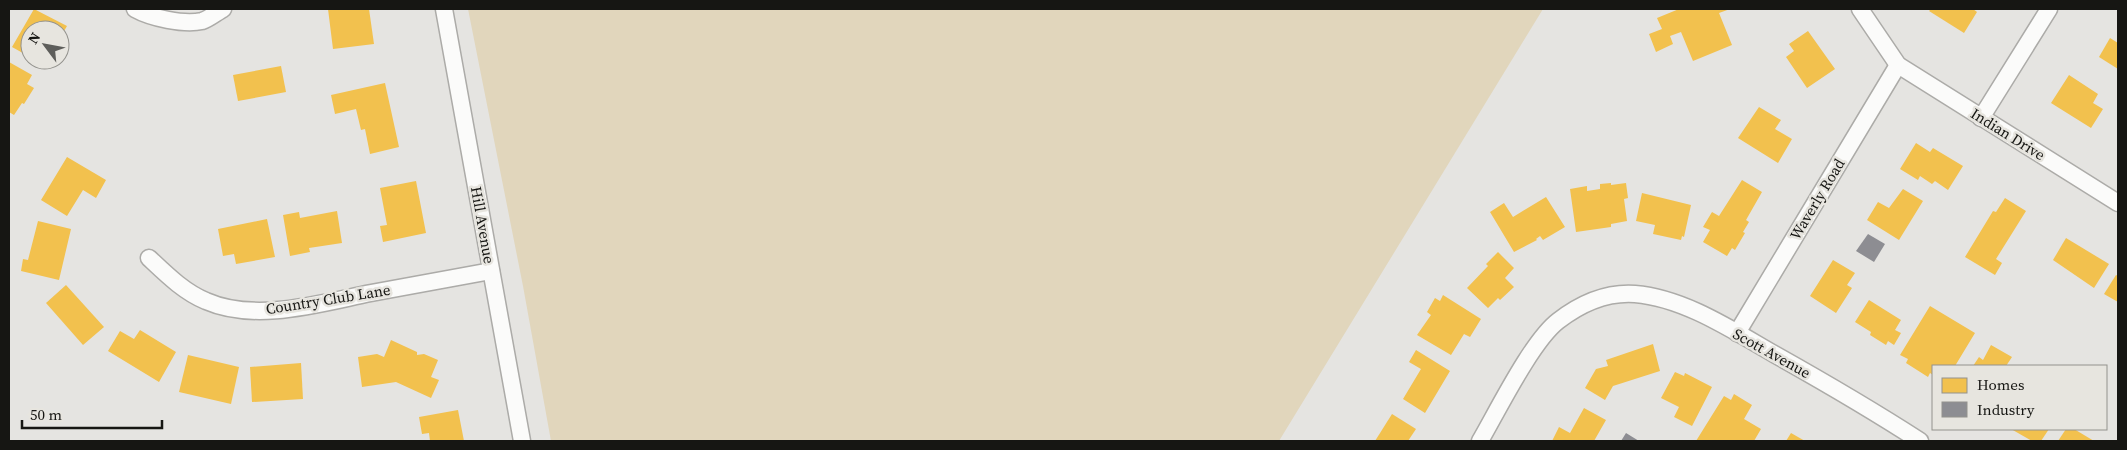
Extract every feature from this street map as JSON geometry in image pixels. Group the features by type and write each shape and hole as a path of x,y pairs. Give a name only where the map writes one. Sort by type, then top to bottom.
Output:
{"street":[{"path":"135,9 165,20 202,21 223,9"},
{"name":"Hill Avenue","path":"444,9 522,441"},
{"path":"1860,9 1898,65"},
{"path":"1981,118 2050,9"},
{"name":"Indian Drive","path":"1898,65 2118,204"},
{"name":"Waverly Road","path":"1737,333 1898,65"},
{"name":"Country Club Lane","path":"149,258 168,276 207,302 231,308 258,310 306,305 491,271"},
{"name":"Scott Avenue","path":"1480,441 1534,351 1556,322 1592,301 1612,294 1635,294 1658,298 1682,306 1737,333 1861,403 1920,441"}],"shaded area":[{"path":"468,9 1543,9 1279,441 551,441 523,286"}],"building: Homes":[{"path":"34,9 55,20 28,20"},
{"path":"328,9 369,9 374,44 333,49"},
{"path":"1679,9 1730,9 1719,13 1732,45 1693,61 1681,32 1670,36 1673,44 1656,52 1649,34 1662,29 1657,18"},
{"path":"1931,9 1973,9 1977,12 1964,33 1929,11"},
{"path":"1808,31 1835,69 1807,88 1786,57 1794,51 1789,44"},
{"path":"20,33 20,51 12,47"},
{"path":"2110,38 2118,43 2118,69 2099,57"},
{"path":"9,62 20,70 32,75 27,84 34,88 14,115 9,112"},
{"path":"281,66 286,92 238,101 233,75"},
{"path":"2069,75 2098,94 2093,103 2103,109 2091,128 2051,103"},
{"path":"385,83 399,147 370,154 365,129 361,130 356,109 335,114 331,95"},
{"path":"1759,107 1781,120 1775,129 1792,139 1778,163 1738,138"},
{"path":"1916,143 1930,152 1933,148 1963,166 1948,190 1935,181 1932,184 1920,176 1918,180 1900,169"},
{"path":"67,157 106,180 96,198 83,190 67,216 41,200"},
{"path":"1742,180 1762,192 1746,220 1749,222 1743,232 1745,233 1735,250 1732,248 1727,256 1703,242 1710,230 1703,227 1712,212 1719,216"},
{"path":"416,181 426,233 383,242 380,226 387,225 380,188"},
{"path":"1611,183 1611,185 1626,183 1628,198 1624,199 1627,221 1611,224 1611,227 1576,232 1570,189 1587,186 1587,191 1600,189 1600,184"},
{"path":"1903,189 1923,201 1899,240 1867,220 1878,202 1889,208"},
{"path":"1642,193 1691,205 1684,237 1682,236 1681,240 1653,234 1655,225 1636,221"},
{"path":"1546,197 1565,227 1543,240 1540,236 1537,240 1514,252 1490,212 1504,203 1513,217"},
{"path":"2005,198 2026,211 1996,259 2002,263 1995,275 1965,257 1993,211 1996,212"},
{"path":"337,211 342,243 309,248 310,252 290,256 283,215 299,212 300,218"},
{"path":"267,219 275,257 236,264 234,254 223,256 218,229"},
{"path":"38,221 71,229 59,280 21,271 23,259 28,260"},
{"path":"2066,238 2109,264 2094,288 2053,260"},
{"path":"1498,252 1514,268 1505,278 1514,287 1488,308 1467,288 1488,266 1486,264"},
{"path":"1833,260 1855,273 1847,285 1852,288 1836,313 1810,296"},
{"path":"2116,275 2118,276 2118,302 2104,294"},
{"path":"66,285 104,327 83,345 46,303"},
{"path":"1443,295 1481,319 1470,337 1464,334 1451,355 1417,335 1431,315 1427,312 1435,298 1440,301"},
{"path":"1869,300 1901,320 1895,330 1901,333 1894,345 1888,341 1886,345 1870,335 1871,332 1855,322"},
{"path":"1930,306 1975,333 1956,365 1932,365 1932,374 1930,373 1928,377 1906,363 1908,359 1900,355"},
{"path":"140,330 176,352 159,382 108,351 120,331 134,339"},
{"path":"391,340 417,352 417,355 424,354 438,360 431,377 439,380 431,398 396,382 362,387 358,357 377,354 384,357"},
{"path":"1653,344 1660,371 1613,386 1605,400 1585,388 1596,369 1608,366 1606,360"},
{"path":"1991,345 2012,357 2007,365 1974,365 1979,357 1983,360"},
{"path":"1416,350 1450,371 1425,413 1403,399 1421,369 1409,362"},
{"path":"188,355 239,367 231,404 179,392"},
{"path":"301,363 303,399 252,402 250,367"},
{"path":"1675,372 1684,376 1685,373 1712,387 1692,426 1674,417 1679,407 1661,398"},
{"path":"1734,394 1752,405 1744,419 1761,429 1754,441 1696,441 1724,396 1731,400"},
{"path":"1584,408 1606,420 1594,441 1552,441 1559,427 1570,433"},
{"path":"458,410 464,441 430,441 429,433 422,434 419,417"},
{"path":"1392,414 1416,429 1408,441 1375,441"},
{"path":"2013,430 2048,430 2041,441 2032,441"},
{"path":"2065,430 2076,430 2094,441 2058,441"},
{"path":"1791,433 1805,441 1786,441"}],"building: Industry":[{"path":"1868,234 1885,244 1874,262 1856,251"},
{"path":"1626,433 1639,441 1621,441"}]}
